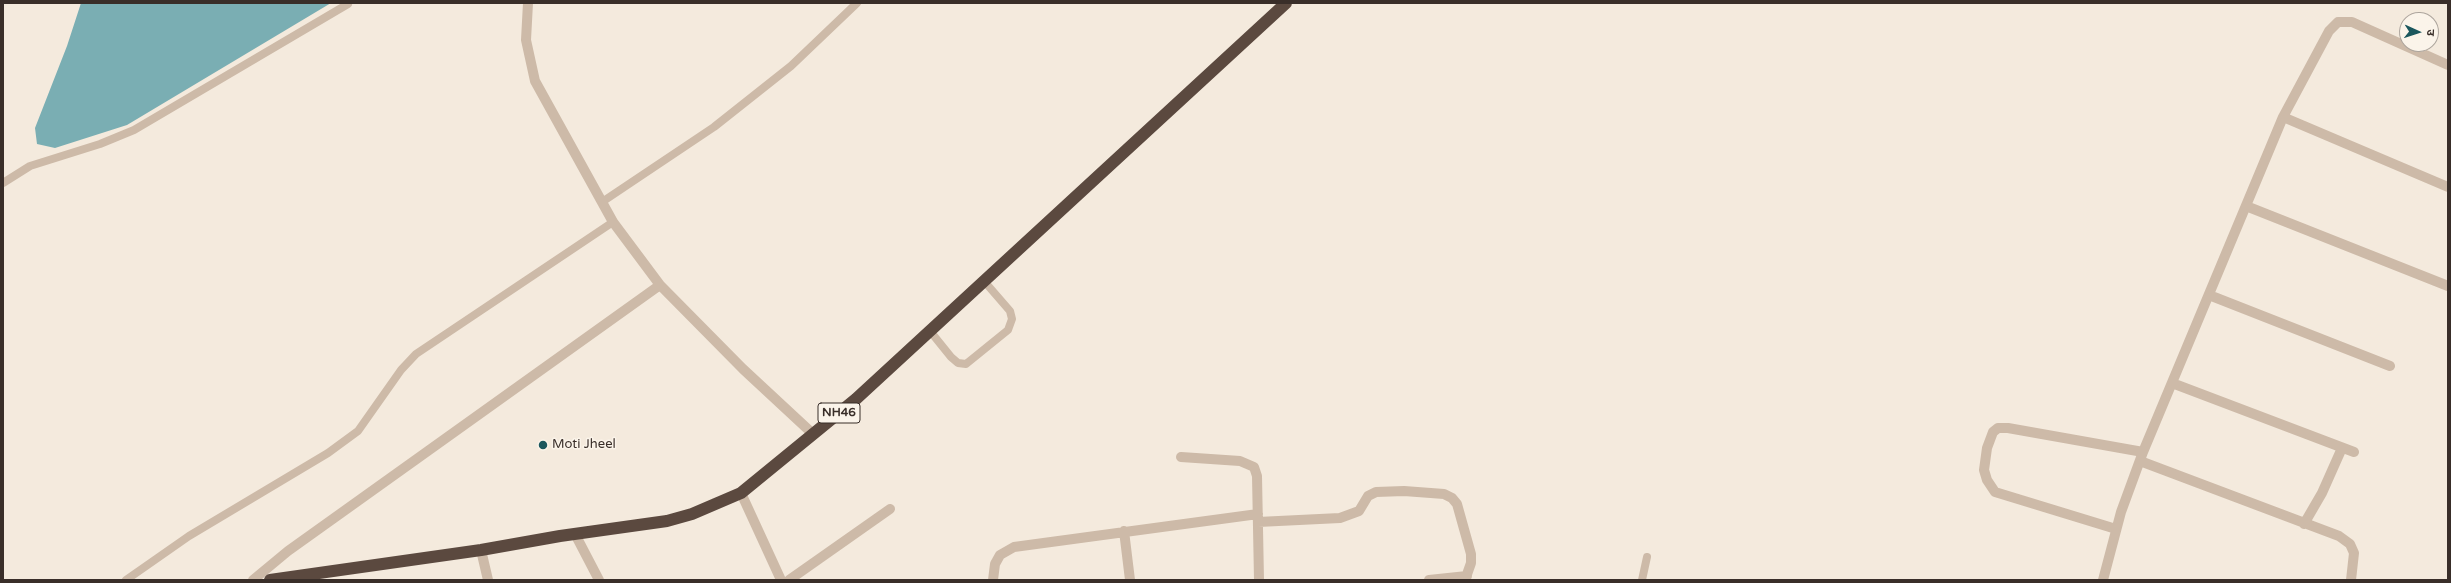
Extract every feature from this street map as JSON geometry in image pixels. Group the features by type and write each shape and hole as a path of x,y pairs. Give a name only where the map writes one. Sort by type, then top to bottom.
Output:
{"highway":[{"name":"NH46","path":"270,580 308,577 575,534 667,521 692,514 741,493 856,399 1286,3"}],"street":[{"path":"528,3 526,40 535,81 613,222 660,285 742,369 813,434"},
{"path":"2103,580 2116,529 2141,457 2283,117 2313,58 2329,31 2338,22 2352,22 2448,65"},
{"path":"2283,117 2448,186"},
{"path":"2246,206 2448,286"},
{"path":"253,580 288,551 660,285"},
{"path":"2209,295 2390,366"},
{"path":"2172,383 2354,452"},
{"path":"2116,529 1995,492 1986,480 1984,470 1987,448 1993,432 1998,428 2022,429 2141,457 2304,524 2339,536 2350,544 2354,553 2351,580"},
{"path":"2304,524 2322,493 2342,448"},
{"path":"1181,457 1248,463 1254,467 1257,476 1259,580"},
{"path":"993,580 995,564 1000,555 1014,547 1124,531 1258,518 1340,518 1359,511 1368,496 1376,492 1404,490 1444,494 1452,498 1457,504 1471,554 1471,563 1466,578 1429,580"},
{"path":"741,493 781,580"},
{"path":"789,580 890,509"},
{"path":"1124,531 1130,580"},
{"path":"575,534 599,580"},
{"path":"482,550 488,580"}],"lane":[{"path":"602,202 714,127 791,66 857,3"},
{"path":"3,183 30,166 100,144 134,130 348,4"},
{"path":"126,580 189,536 340,444 358,431 400,370 416,354 613,222"},
{"path":"930,331 951,357 958,363 966,364 1008,330 1012,318 1010,311 984,281"},
{"path":"1642,580 1646,557"}],"water":[{"path":"81,3 331,3 127,125 55,148 37,144 35,128 67,46"}],"place":[{"name":"Moti Jheel","path":"543,445"}]}
